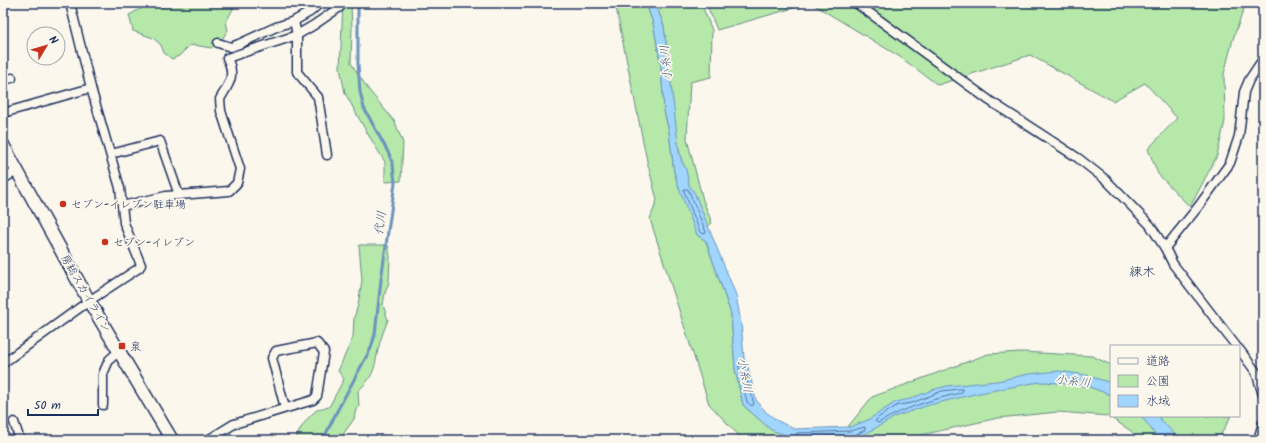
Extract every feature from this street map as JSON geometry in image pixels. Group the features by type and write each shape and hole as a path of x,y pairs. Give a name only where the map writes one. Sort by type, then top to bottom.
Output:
{"street":[{"path":"3,364 89,301 141,266 124,223 120,188 91,88 70,3"},
{"path":"856,3 996,105 1078,158 1106,180 1150,226 1165,248 1173,264 1235,345"},
{"path":"218,43 230,47 261,35 276,27 294,21 310,12 319,4"},
{"path":"122,206 166,196 229,191 237,183 240,170 221,111 220,99 231,79 231,71 227,58 297,34 314,25 340,7"},
{"path":"294,21 297,34 297,72 318,97 327,156"},
{"path":"1165,248 1198,207 1230,163 1239,136 1244,92 1248,80 1263,59"},
{"path":"3,80 12,78"},
{"path":"3,112 91,88"},
{"path":"111,154 160,141 179,195"},
{"name":"房総スカイライン","path":"3,145 89,301 172,440"},
{"path":"3,179 17,171"},
{"path":"208,440 234,424 313,400 317,396 324,352 317,343 276,351 272,358 285,408"},
{"path":"1240,350 1256,372 1263,395"},
{"path":"103,405 103,374 109,360 119,351"},
{"path":"1256,372 1263,367"},
{"path":"14,422 20,440"},
{"path":"1258,440 1263,423"}],"green space":[{"path":"168,3 233,3 234,7 226,22 228,30 221,41 211,48 194,45 189,46 179,56 172,59 164,53 161,45 153,38 133,31 129,15 142,8 150,6 165,7"},
{"path":"343,3 351,3 351,63 368,89 395,122 403,143 401,181 385,182 385,162 345,93 340,68"},
{"path":"615,3 646,3 653,23 661,66 664,111 669,131 674,172 680,190 686,169 679,151 675,127 664,26 655,3 701,3 712,30 711,77 690,82 687,139 703,200 712,223 697,235 706,241 731,314 735,369 743,405 772,430 798,439 833,440 743,440 709,404 650,219 657,200 647,161"},
{"path":"706,3 811,3 717,30"},
{"path":"811,3 1246,3 1233,39 1224,74 1225,121 1217,156 1190,207 1158,174 1148,149 1177,118 1145,83 1113,101 1030,55 938,85 900,57"},
{"path":"359,245 388,245 390,256 389,282 383,305 388,320 380,342 374,368 370,377 358,391 359,407 356,409 354,419 344,433 343,440 296,440 302,427 312,414 320,408 329,407 344,379 338,371 353,337 354,318 358,305 362,280"},
{"path":"1022,352 1092,356 1110,365 1110,417 1230,417 1218,440 1138,440 1131,431 1108,416 1058,412 998,418 899,440 837,440 872,397 988,354"}],"water":[{"name":"小糸川","path":"646,3 655,3 664,26 679,151 686,169 689,185 695,194 736,295 741,323 744,358 748,367 756,400 766,412 778,421 794,429 850,427 868,420 896,402 910,399 932,390 947,386 997,381 1029,374 1058,371 1086,375 1110,383 1110,395 1089,387 1071,384 1044,382 1033,383 975,394 929,405 897,416 854,440 795,440 771,430 743,405 735,369 731,314 706,241 697,235 674,172 669,131 664,111 661,66 653,23"},
{"path":"1142,417 1159,417 1178,440 1158,440"}],"waterway":[{"name":"代川","path":"323,440 371,348 375,334 395,183 393,165 389,154 364,108 360,92 358,64 358,3"}],"place":[{"name":"セブン-イレブン駐車場","path":"63,204"},
{"name":"セブン-イレブン","path":"105,242"},
{"name":"泉","path":"122,346"}],"district":[{"name":"練木","path":"1142,271"}]}
